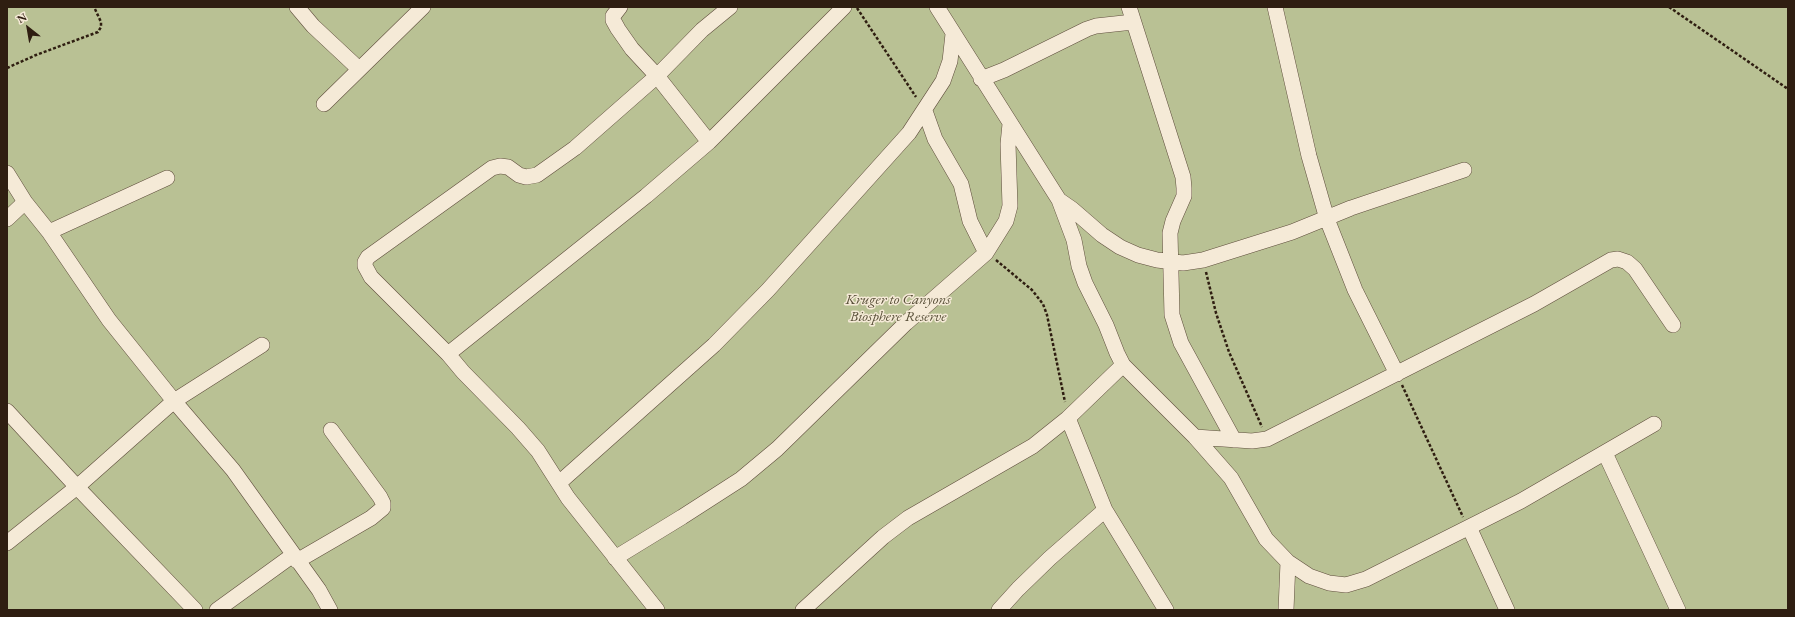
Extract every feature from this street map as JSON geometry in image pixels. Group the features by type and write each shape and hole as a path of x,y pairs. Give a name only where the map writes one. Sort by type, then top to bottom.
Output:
{"street":[{"path":"297,7 313,26 359,69"},
{"path":"324,104 423,7"},
{"path":"620,7 613,16 616,24 632,49 657,76 709,142"},
{"path":"657,610 568,498 533,446 518,428 372,277 365,266 365,262 368,257 492,168 500,166 508,168 519,175 526,177 537,175 575,148 657,76 702,30 730,7"},
{"path":"448,354 646,196 709,142 844,7"},
{"path":"937,7 981,79 1059,200 1074,240 1079,266 1085,283 1106,325 1123,365 1195,437 1231,478 1266,539 1288,562 1310,576 1329,583 1346,585 1372,576 1521,501 1605,454 1654,424"},
{"path":"1129,7 1183,177 1184,196 1173,221 1170,233 1172,315 1175,328 1194,368 1234,440"},
{"path":"1275,7 1309,156 1327,218 1355,290 1396,374"},
{"path":"981,79 1004,70 1087,29 1096,26 1133,22"},
{"path":"559,483 714,345 768,290 904,139 925,111 947,72 953,34"},
{"path":"925,111 935,139 961,184 970,221 986,253"},
{"path":"615,558 741,479 794,433 906,323 986,253 1006,221 1010,206 1008,144 1010,124"},
{"path":"1059,200 1072,209 1102,235 1120,247 1138,255 1170,262 1202,260 1292,232 1351,208 1464,170"},
{"path":"7,173 25,202 49,232 109,320 174,401 233,470 319,590 330,610"},
{"path":"49,232 167,178"},
{"path":"7,219 25,202"},
{"path":"1195,437 1252,441 1267,439 1534,304 1610,260 1618,259 1627,262 1635,268 1673,325"},
{"path":"7,543 77,486 174,401 262,345"},
{"path":"804,610 883,537 908,518 1033,446 1068,418 1123,365"},
{"path":"7,411 195,610"},
{"path":"1068,418 1105,510 1166,610"},
{"path":"217,610 295,558 371,518 383,508 383,503 380,497 331,430"},
{"path":"1605,454 1678,610"},
{"path":"999,610 1050,558 1105,510"},
{"path":"1468,527 1506,610"},
{"path":"1286,610 1288,562"}],"path":[{"path":"7,68 36,55 98,32 101,27 101,22 94,7"},
{"path":"856,7 925,111"},
{"path":"1669,7 1788,89"},
{"path":"986,253 1007,268 1032,290 1043,304 1068,418"},
{"path":"1202,260 1216,313 1229,352 1267,439"},
{"path":"1396,374 1468,527"}],"green space":[{"name":"Kruger to Canyons Biosphere Reserve","path":"7,7 1788,7 1788,610 7,610"}]}
